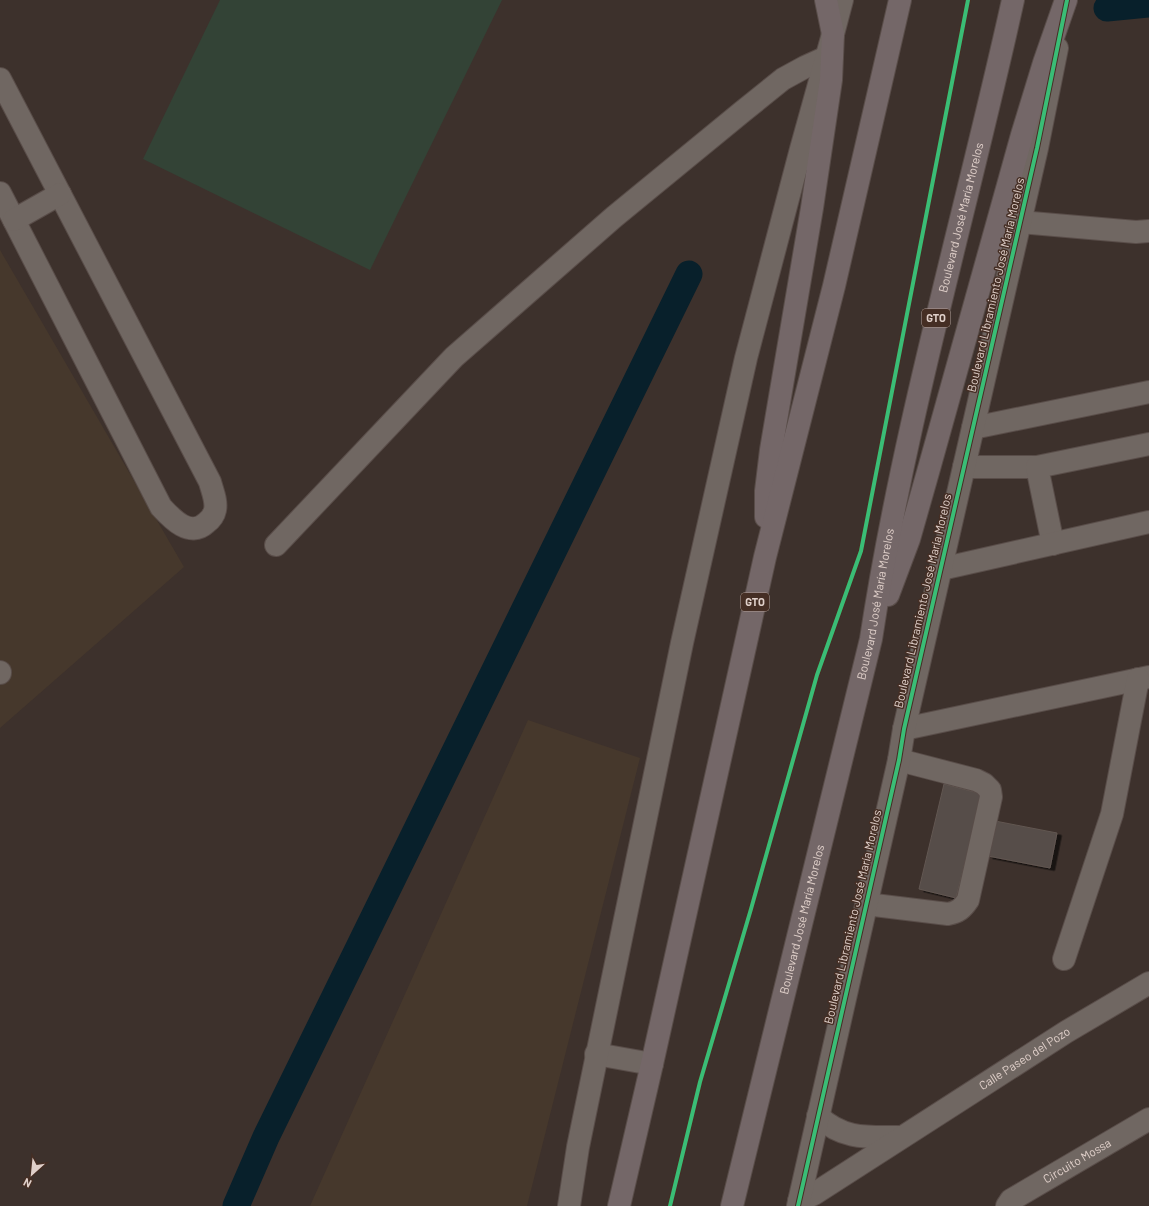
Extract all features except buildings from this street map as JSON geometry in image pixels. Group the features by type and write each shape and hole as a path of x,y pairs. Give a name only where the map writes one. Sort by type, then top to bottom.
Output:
{"main road":[{"path":"765,557 766,491 771,450 830,87 829,56 833,34 826,0"},
{"name":"GTO","path":"619,1206 765,557 834,286 900,0"},
{"name":"Boulevard José María Morelos","path":"732,1206 871,639 896,496 927,353 1013,0"},
{"path":"871,639 909,539 1026,120 1066,0"},
{"path":"744,1206 747,1148"}],"street":[{"path":"833,34 842,0"},
{"name":"Boulevard Libramiento José María Morelos","path":"798,1204 899,760 904,728 1037,148 1066,0"},
{"path":"276,545 454,357 614,217 783,79 804,67 829,56"},
{"path":"569,1206 578,1146 596,1054 682,643 745,366 801,148 829,56"},
{"path":"0,79 210,482 215,510 210,519 203,526 193,529 182,527 161,508 0,193"},
{"path":"14,220 60,194"},
{"path":"1020,222 1136,232 1149,231"},
{"path":"973,428 1149,392"},
{"path":"964,467 1037,467 1149,444"},
{"path":"1037,467 1053,544"},
{"path":"941,569 1149,522"},
{"path":"904,728 1144,678 1112,814 1064,959"},
{"path":"866,904 948,914 956,912 962,908 968,900 991,797 990,790 984,784 976,780 899,760"},
{"name":"Calle Paseo del Pozo","path":"798,1204 1066,1032 1149,983"},
{"path":"596,1054 652,1064"},
{"path":"818,1116 825,1123 837,1130 859,1137 901,1137"},
{"name":"Circuito Mossa","path":"1007,1206 1011,1200 1149,1118"}],"shaded area":[{"path":"0,250 184,567 0,728"},
{"path":"528,720 640,758 527,1206 310,1206"}],"green space":[{"path":"220,0 502,0 370,270 143,159"}],"waterway":[{"path":"1107,8 1149,4"},
{"path":"236,1206 266,1137 689,274"}],"cycle path":[{"path":"670,1206 700,1082 751,909 817,675 861,551 968,0"},
{"path":"798,1206 899,760 904,729 1037,148 1067,0"}]}
